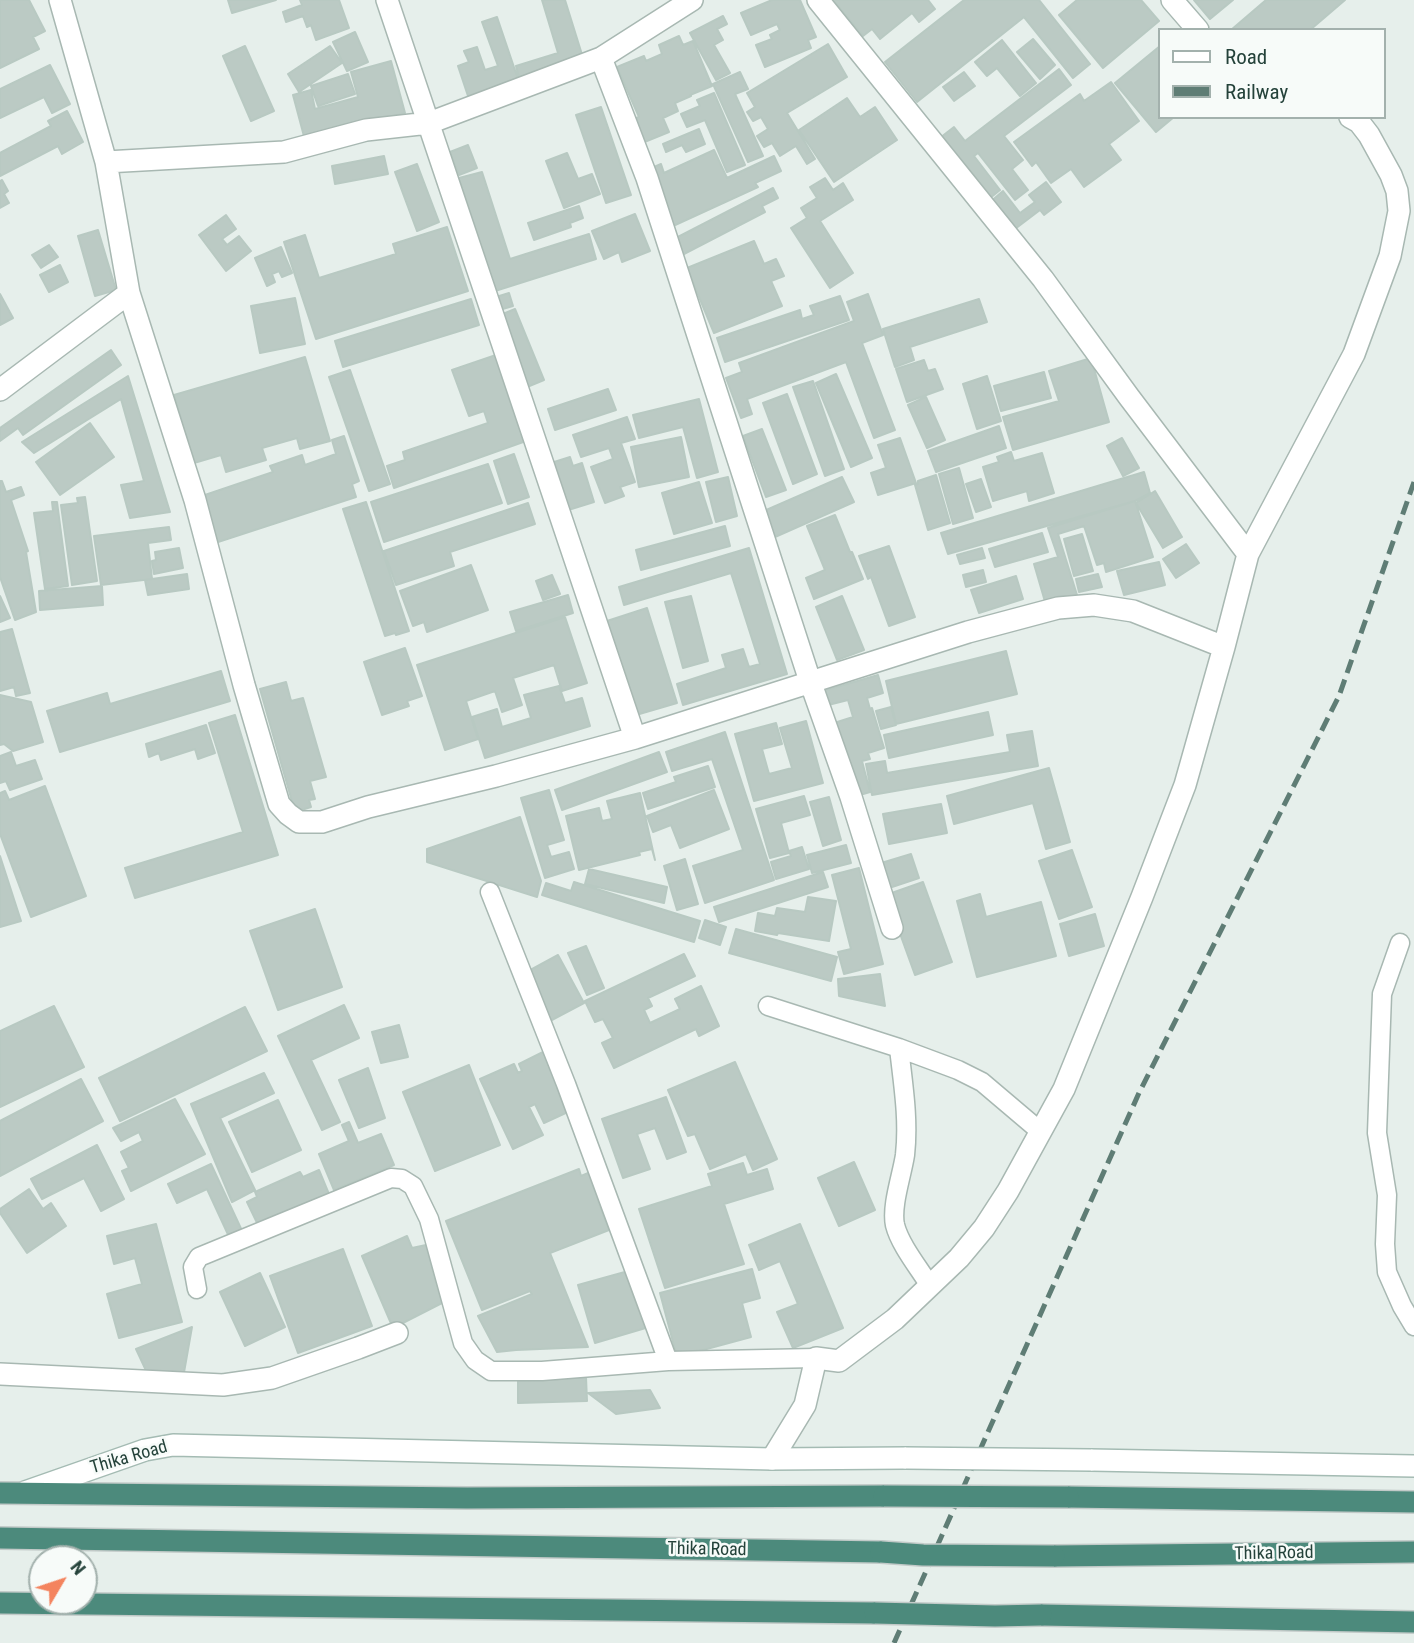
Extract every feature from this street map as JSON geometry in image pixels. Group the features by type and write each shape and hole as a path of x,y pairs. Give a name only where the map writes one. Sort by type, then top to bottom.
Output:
{"highway":[{"path":"0,1493 467,1498 1068,1497 1414,1502"},
{"name":"Thika Road","path":"0,1538 881,1552 923,1555 1414,1552"},
{"path":"0,1603 1414,1622"}],"street":[{"path":"60,0 106,162 129,293 195,500 279,804 299,822 322,822 368,807 635,738 810,681 1058,608 1094,605 1133,611 1224,647"},
{"path":"387,0 635,738"},
{"path":"106,162 284,152 366,130 429,123 601,58 692,0"},
{"path":"818,0 1043,279 1248,554"},
{"path":"1172,0 1196,28"},
{"path":"601,58 647,178 892,928"},
{"path":"772,1459 805,1405 816,1358 839,1361 895,1319 959,1258 1008,1191 1064,1089 1185,785 1248,554 1354,354 1390,257 1399,211 1397,191 1369,135 1354,119"},
{"path":"0,390 129,293"},
{"path":"0,1374 223,1385 272,1378 397,1333"},
{"name":"Thika Road","path":"23,1492 145,1450 173,1445 772,1459 1091,1460 1414,1466"}],"lane":[{"path":"490,892 566,1084 668,1361"},
{"path":"1400,943 1382,994 1377,1133 1387,1195 1384,1244 1387,1272 1414,1326"},
{"path":"768,1006 958,1070 982,1082 1041,1132"},
{"path":"899,1048 906,1108 905,1155 895,1223 904,1244 930,1286"},
{"path":"197,1289 193,1267 199,1257 391,1178 402,1179 413,1186 429,1219 463,1343 475,1360 491,1371 542,1371 668,1361 816,1358"}],"building":[{"path":"0,0 29,0 45,31 33,37 39,49 0,68"},
{"path":"228,0 276,0 232,13"},
{"path":"300,0 339,0 349,28 316,40 311,25 307,27 303,16 286,22 283,12 302,5"},
{"path":"542,0 565,0 584,61 520,81 516,66 558,53"},
{"path":"772,0 800,0 816,37 808,40 811,48 765,67 756,45 772,39 770,35 780,30 777,24 751,35 741,13"},
{"path":"833,0 928,0 935,9 919,22 912,13 880,39 872,29 863,36"},
{"path":"964,0 1039,0 1090,64 1073,78 1024,17 917,102 885,62"},
{"path":"1077,0 1141,0 1159,21 1103,68 1059,15"},
{"path":"1194,0 1233,0 1210,19"},
{"path":"1266,0 1345,0 1312,28 1233,28"},
{"path":"723,16 727,24 717,29 723,40 714,45 730,73 716,80 690,33"},
{"path":"497,17 520,85 470,102 458,66 469,62 464,51 477,47 485,70 498,66 482,22"},
{"path":"355,32 368,62 347,71 333,42"},
{"path":"679,36 683,45 693,41 712,86 675,103 678,111 663,118 669,132 642,143 631,120 639,117 617,67 644,56 646,61 662,54 659,45"},
{"path":"1033,39 1055,65 1040,79 1017,52"},
{"path":"1002,40 1036,83 1020,96 997,68 987,76 975,62"},
{"path":"828,44 847,77 787,113 815,159 807,164 796,146 780,156 772,143 764,147 757,136 768,129 761,117 753,121 747,112 755,107 747,93"},
{"path":"245,46 274,111 251,121 223,56"},
{"path":"330,46 342,63 299,92 288,74"},
{"path":"1158,48 1158,119 1172,119 1156,132 1115,83"},
{"path":"391,61 405,113 305,140 293,95 311,90 315,109 358,97 351,72"},
{"path":"50,65 70,104 52,113 44,97 0,118 0,89"},
{"path":"1059,69 1071,85 1004,136 1023,160 1012,169 1028,190 1015,200 978,153 974,156 1000,190 984,203 936,141 954,127 965,141"},
{"path":"740,72 748,89 735,94 763,156 748,162 713,84"},
{"path":"964,72 975,86 954,101 943,87"},
{"path":"348,74 355,94 318,106 311,86"},
{"path":"1111,82 1139,121 1109,144 1121,160 1084,187 1071,169 1051,183 1036,162 1032,166 1014,142 1080,94 1084,101"},
{"path":"714,93 745,165 727,172 705,120 687,127 681,114 700,106 697,100"},
{"path":"847,98 860,117 875,107 897,140 834,182 799,130"},
{"path":"601,107 631,195 606,203 576,115"},
{"path":"67,111 83,142 62,154 58,146 0,176 0,153 51,126 48,121"},
{"path":"699,129 705,144 686,152 682,145 666,152 663,144"},
{"path":"468,145 477,168 459,175 450,152"},
{"path":"714,150 727,178 774,156 781,171 755,183 758,187 673,226 647,170 661,164 664,173"},
{"path":"567,153 578,179 592,174 600,194 564,208 546,161"},
{"path":"384,156 388,174 335,184 332,166"},
{"path":"417,164 439,222 417,231 395,172"},
{"path":"482,172 510,259 589,234 596,259 495,291 459,178"},
{"path":"825,178 833,190 843,183 853,200 820,221 853,273 830,288 791,228 807,218 801,208 817,198 810,187"},
{"path":"2,180 8,191 4,194 9,203 0,208 0,181"},
{"path":"1046,182 1061,202 1044,215 1040,210 1011,232 989,203 1003,191 1020,213 1035,202 1029,195"},
{"path":"773,188 778,198 762,206 765,212 682,255 674,239"},
{"path":"579,206 583,218 570,223 571,227 534,240 528,223"},
{"path":"635,214 650,251 622,262 619,252 604,259 592,231"},
{"path":"226,215 236,229 222,239 227,245 239,236 251,251 226,271 199,235"},
{"path":"447,227 468,291 316,339 284,242 305,235 319,278 396,254 393,244"},
{"path":"98,230 116,290 95,296 78,236"},
{"path":"754,241 764,264 776,259 784,276 771,281 782,306 714,333 687,268"},
{"path":"49,245 58,257 41,268 32,255"},
{"path":"281,247 292,273 282,277 279,271 272,274 275,282 267,286 255,258"},
{"path":"60,265 68,282 49,292 40,275"},
{"path":"509,293 513,306 499,310 496,297"},
{"path":"0,294 13,318 0,325"},
{"path":"868,294 883,335 862,343 895,430 874,438 846,362 747,399 752,414 741,418 726,378 742,372 739,363 854,321 847,302"},
{"path":"840,296 849,320 725,362 717,338 800,310 802,319 814,315 810,306"},
{"path":"295,298 305,344 260,353 251,306"},
{"path":"471,299 479,325 343,367 335,341"},
{"path":"979,299 987,322 910,347 914,360 895,367 883,329"},
{"path":"515,309 544,380 527,387 498,316"},
{"path":"111,350 121,365 23,435 18,428 0,441 0,428"},
{"path":"496,355 526,441 394,488 387,466 405,460 403,452 488,423 484,411 469,416 452,370"},
{"path":"305,357 330,441 300,449 297,438 262,448 266,460 226,472 221,455 194,463 174,395"},
{"path":"1091,358 1109,422 1013,450 1003,417 1059,401 1049,371"},
{"path":"924,360 928,371 935,369 943,389 907,402 896,369"},
{"path":"350,370 390,484 369,491 329,377"},
{"path":"1044,372 1051,398 1001,411 994,386"},
{"path":"836,374 872,458 851,467 816,383"},
{"path":"128,376 170,512 130,518 121,485 144,481 121,399 34,453 22,442"},
{"path":"987,376 1001,421 977,429 963,384"},
{"path":"813,381 844,469 825,476 793,387"},
{"path":"608,389 616,410 555,430 548,409"},
{"path":"787,394 817,474 793,484 763,403"},
{"path":"926,397 945,440 927,448 908,405"},
{"path":"699,399 718,472 697,478 683,427 639,438 633,415"},
{"path":"627,417 635,439 621,443 635,482 620,487 624,496 605,503 591,467 613,459 609,448 581,457 573,435"},
{"path":"90,423 114,457 60,495 36,462"},
{"path":"999,426 1006,448 936,472 928,451"},
{"path":"762,429 786,490 766,497 743,436"},
{"path":"344,436 359,481 352,484 356,497 218,542 202,496 273,472 270,466 302,455 305,465 336,454 332,440"},
{"path":"681,437 689,477 639,487 631,447"},
{"path":"900,438 916,483 878,495 871,473 886,468 878,445"},
{"path":"1122,438 1139,468 1123,476 1107,446"},
{"path":"1011,452 1014,461 1042,453 1054,493 1029,501 1027,491 993,501 983,467 999,462 997,457"},
{"path":"514,454 529,497 508,504 494,461"},
{"path":"570,457 573,466 582,463 594,502 565,511 551,463"},
{"path":"488,464 502,503 384,542 371,502"},
{"path":"959,468 973,518 953,524 939,474"},
{"path":"1144,472 1150,493 1135,501 948,554 941,533"},
{"path":"936,475 950,523 928,530 915,485 918,481"},
{"path":"728,477 737,516 716,522 706,482"},
{"path":"842,477 854,502 775,537 764,511"},
{"path":"981,479 991,507 976,512 966,484"},
{"path":"0,481 6,492 21,487 24,495 11,500 28,551 26,552 36,612 15,620 0,577"},
{"path":"699,482 712,523 674,534 662,493"},
{"path":"1155,491 1182,537 1163,548 1136,503"},
{"path":"85,497 97,581 72,585 61,505 78,503 77,498"},
{"path":"1135,501 1153,557 1106,572 1104,563 1097,565 1084,526 1058,534 1077,595 1046,605 1034,564 1058,557 1048,528"},
{"path":"52,502 57,502 68,586 45,589 34,513 53,511"},
{"path":"366,502 409,631 396,635 385,636 343,509"},
{"path":"528,503 535,524 450,552 454,566 396,585 384,551"},
{"path":"835,515 863,579 814,599 806,578 825,570 807,526"},
{"path":"725,526 730,546 641,570 636,550"},
{"path":"169,527 171,540 148,543 152,579 101,585 94,536"},
{"path":"1042,533 1048,552 995,567 989,549"},
{"path":"1082,534 1093,571 1074,576 1064,539"},
{"path":"1186,544 1199,563 1176,578 1163,559"},
{"path":"889,546 915,617 889,626 871,577 868,579 859,556"},
{"path":"179,548 183,568 154,574 152,561 156,560 155,552"},
{"path":"749,548 787,674 683,705 677,684 726,668 722,655 743,649 749,667 760,664 731,573 624,605 619,587"},
{"path":"982,548 985,558 960,564 957,555"},
{"path":"1159,562 1165,585 1124,595 1117,571"},
{"path":"471,565 488,610 427,632 424,622 413,626 400,591"},
{"path":"983,570 986,582 966,587 963,575"},
{"path":"187,574 189,589 148,595 145,580"},
{"path":"1098,574 1102,587 1079,592 1076,579"},
{"path":"552,575 560,594 543,600 536,581"},
{"path":"1016,576 1023,599 979,613 971,590"},
{"path":"102,586 103,605 40,610 39,591"},
{"path":"568,595 573,613 516,631 510,612"},
{"path":"0,596 10,618 0,622"},
{"path":"691,596 708,661 683,668 665,602"},
{"path":"842,596 864,650 837,660 816,607"},
{"path":"647,608 677,703 636,715 607,621"},
{"path":"565,617 587,683 562,691 554,665 513,678 522,705 502,712 495,691 466,701 478,739 445,750 417,665"},
{"path":"12,629 30,693 16,696 14,687 0,691 0,632"},
{"path":"405,648 422,696 407,701 409,706 382,715 364,662"},
{"path":"1006,651 1017,694 896,724 886,681"},
{"path":"221,671 230,701 60,752 47,711 107,693 110,704"},
{"path":"878,675 883,693 867,698 884,748 868,753 870,759 862,761 870,792 853,797 847,755 841,757 831,724 853,717 848,700 828,705 823,691"},
{"path":"286,682 291,701 303,698 326,777 310,781 315,799 309,800 311,807 295,812 260,689"},
{"path":"559,686 565,703 582,698 590,726 485,758 472,717 497,709 502,727 531,718 524,695"},
{"path":"0,695 31,702 43,742 13,751 4,744 0,745"},
{"path":"891,707 896,725 881,729 876,711"},
{"path":"988,712 993,735 889,758 884,735"},
{"path":"235,715 278,855 135,898 125,868 243,832 209,723"},
{"path":"806,721 823,783 754,801 735,734 776,723 782,744 762,749 769,774 792,768 780,728"},
{"path":"206,725 215,753 198,759 195,749 161,760 159,753 149,757 146,744"},
{"path":"1032,731 1038,766 872,795 866,764 885,761 887,773 1010,752 1007,735"},
{"path":"725,732 774,880 705,903 693,866 743,850 712,759 672,771 666,752"},
{"path":"11,752 16,766 35,760 42,779 10,790 6,781 0,783 0,756"},
{"path":"659,752 667,772 562,810 555,790"},
{"path":"708,766 715,787 648,809 643,793 676,782 674,777"},
{"path":"1049,768 1070,842 1046,849 1033,803 954,824 947,796"},
{"path":"45,786 86,896 31,917 0,834 0,793 5,791 9,800"},
{"path":"549,790 564,840 547,845 551,857 569,852 574,869 545,878 521,798"},
{"path":"714,790 729,829 680,848 671,825 653,832 647,816"},
{"path":"640,793 655,860 652,849 639,852 640,855 579,870 566,816 599,808 602,821 612,819 607,801"},
{"path":"804,796 810,815 781,823 789,853 770,858 756,809"},
{"path":"829,797 841,840 823,846 810,802"},
{"path":"941,804 947,833 889,844 883,814"},
{"path":"520,817 541,881 537,897 427,862 427,849"},
{"path":"846,845 851,863 812,873 807,855"},
{"path":"802,847 809,869 776,879 771,862 791,856 789,851"},
{"path":"1072,850 1092,907 1059,919 1039,861"},
{"path":"911,854 919,878 886,889 878,864"},
{"path":"0,856 21,921 0,927"},
{"path":"685,859 698,904 677,910 664,866"},
{"path":"859,868 883,964 844,974 838,952 851,949 832,875"},
{"path":"589,869 667,887 664,903 585,884"},
{"path":"823,872 828,887 719,922 714,907"},
{"path":"574,882 700,921 694,942 542,895 546,883 571,891"},
{"path":"923,882 952,962 915,975 886,895"},
{"path":"980,894 986,917 1041,902 1056,956 977,977 957,901"},
{"path":"808,897 836,901 829,941 755,931 758,913 775,916 777,908 805,912"},
{"path":"315,909 342,987 278,1010 250,931"},
{"path":"1095,914 1104,946 1069,956 1060,924"},
{"path":"705,920 726,927 720,945 699,938"},
{"path":"736,929 837,957 831,981 729,953"},
{"path":"586,946 604,988 587,995 568,953"},
{"path":"684,954 695,976 648,998 652,1006 644,1010 650,1023 680,1009 675,999 701,986 719,1026 699,1036 696,1029 614,1068 602,1043 613,1038 603,1019 595,1022 585,1001"},
{"path":"558,955 584,1003 548,1022 523,974"},
{"path":"880,974 885,1006 839,996 838,979"},
{"path":"344,1005 359,1038 311,1060 340,1122 322,1130 278,1036"},
{"path":"54,1006 84,1067 0,1107 0,1031"},
{"path":"245,1007 267,1051 120,1121 99,1078"},
{"path":"399,1025 408,1057 381,1063 372,1032"},
{"path":"543,1052 570,1111 544,1123 535,1104 529,1107 543,1135 513,1149 480,1079 514,1064 518,1073 522,1071 519,1064"},
{"path":"735,1062 777,1159 753,1170 746,1154 710,1169 695,1134 688,1136 668,1090"},
{"path":"469,1065 500,1145 435,1171 403,1092"},
{"path":"368,1068 385,1118 359,1128 339,1080"},
{"path":"264,1073 274,1093 220,1118 255,1190 232,1202 191,1104"},
{"path":"81,1079 103,1121 0,1176 0,1121"},
{"path":"666,1097 686,1152 667,1159 655,1128 637,1134 650,1169 623,1178 602,1119"},
{"path":"175,1099 205,1154 131,1191 122,1171 129,1168 121,1152 143,1141 139,1132 121,1141 113,1128"},
{"path":"278,1100 301,1150 252,1172 229,1122"},
{"path":"349,1122 358,1143 381,1134 394,1165 334,1190 319,1154 349,1141 342,1125"},
{"path":"97,1145 124,1199 101,1211 84,1178 42,1199 31,1179"},
{"path":"854,1162 875,1210 839,1226 818,1178"},
{"path":"743,1163 747,1175 767,1169 773,1189 724,1204 744,1264 665,1288 639,1209 712,1186 708,1174"},
{"path":"211,1164 244,1235 231,1241 207,1189 177,1203 168,1184"},
{"path":"579,1169 581,1176 593,1171 604,1199 598,1201 609,1230 550,1253 588,1347 497,1352 478,1316 532,1294 530,1291 482,1310 446,1221"},
{"path":"319,1170 331,1199 260,1229 247,1202 257,1197 255,1192 300,1172 303,1177"},
{"path":"29,1189 43,1209 51,1203 66,1226 27,1253 0,1209"},
{"path":"156,1224 182,1322 119,1338 107,1294 142,1284 135,1258 114,1264 107,1236"},
{"path":"800,1224 843,1328 793,1348 777,1312 798,1304 780,1261 759,1270 749,1245"},
{"path":"407,1236 412,1248 426,1245 442,1303 393,1328 362,1256"},
{"path":"343,1249 372,1326 298,1353 270,1276"},
{"path":"752,1269 760,1298 742,1303 751,1337 677,1357 660,1293"},
{"path":"632,1270 649,1327 595,1343 578,1285"},
{"path":"260,1273 285,1327 245,1346 220,1292"},
{"path":"192,1327 183,1378 149,1377 136,1349"},
{"path":"586,1377 587,1401 518,1403 518,1381"},
{"path":"650,1390 660,1408 616,1414 588,1393"}],"railway":[{"path":"894,1643 1139,1093 1339,696 1414,482"}]}
